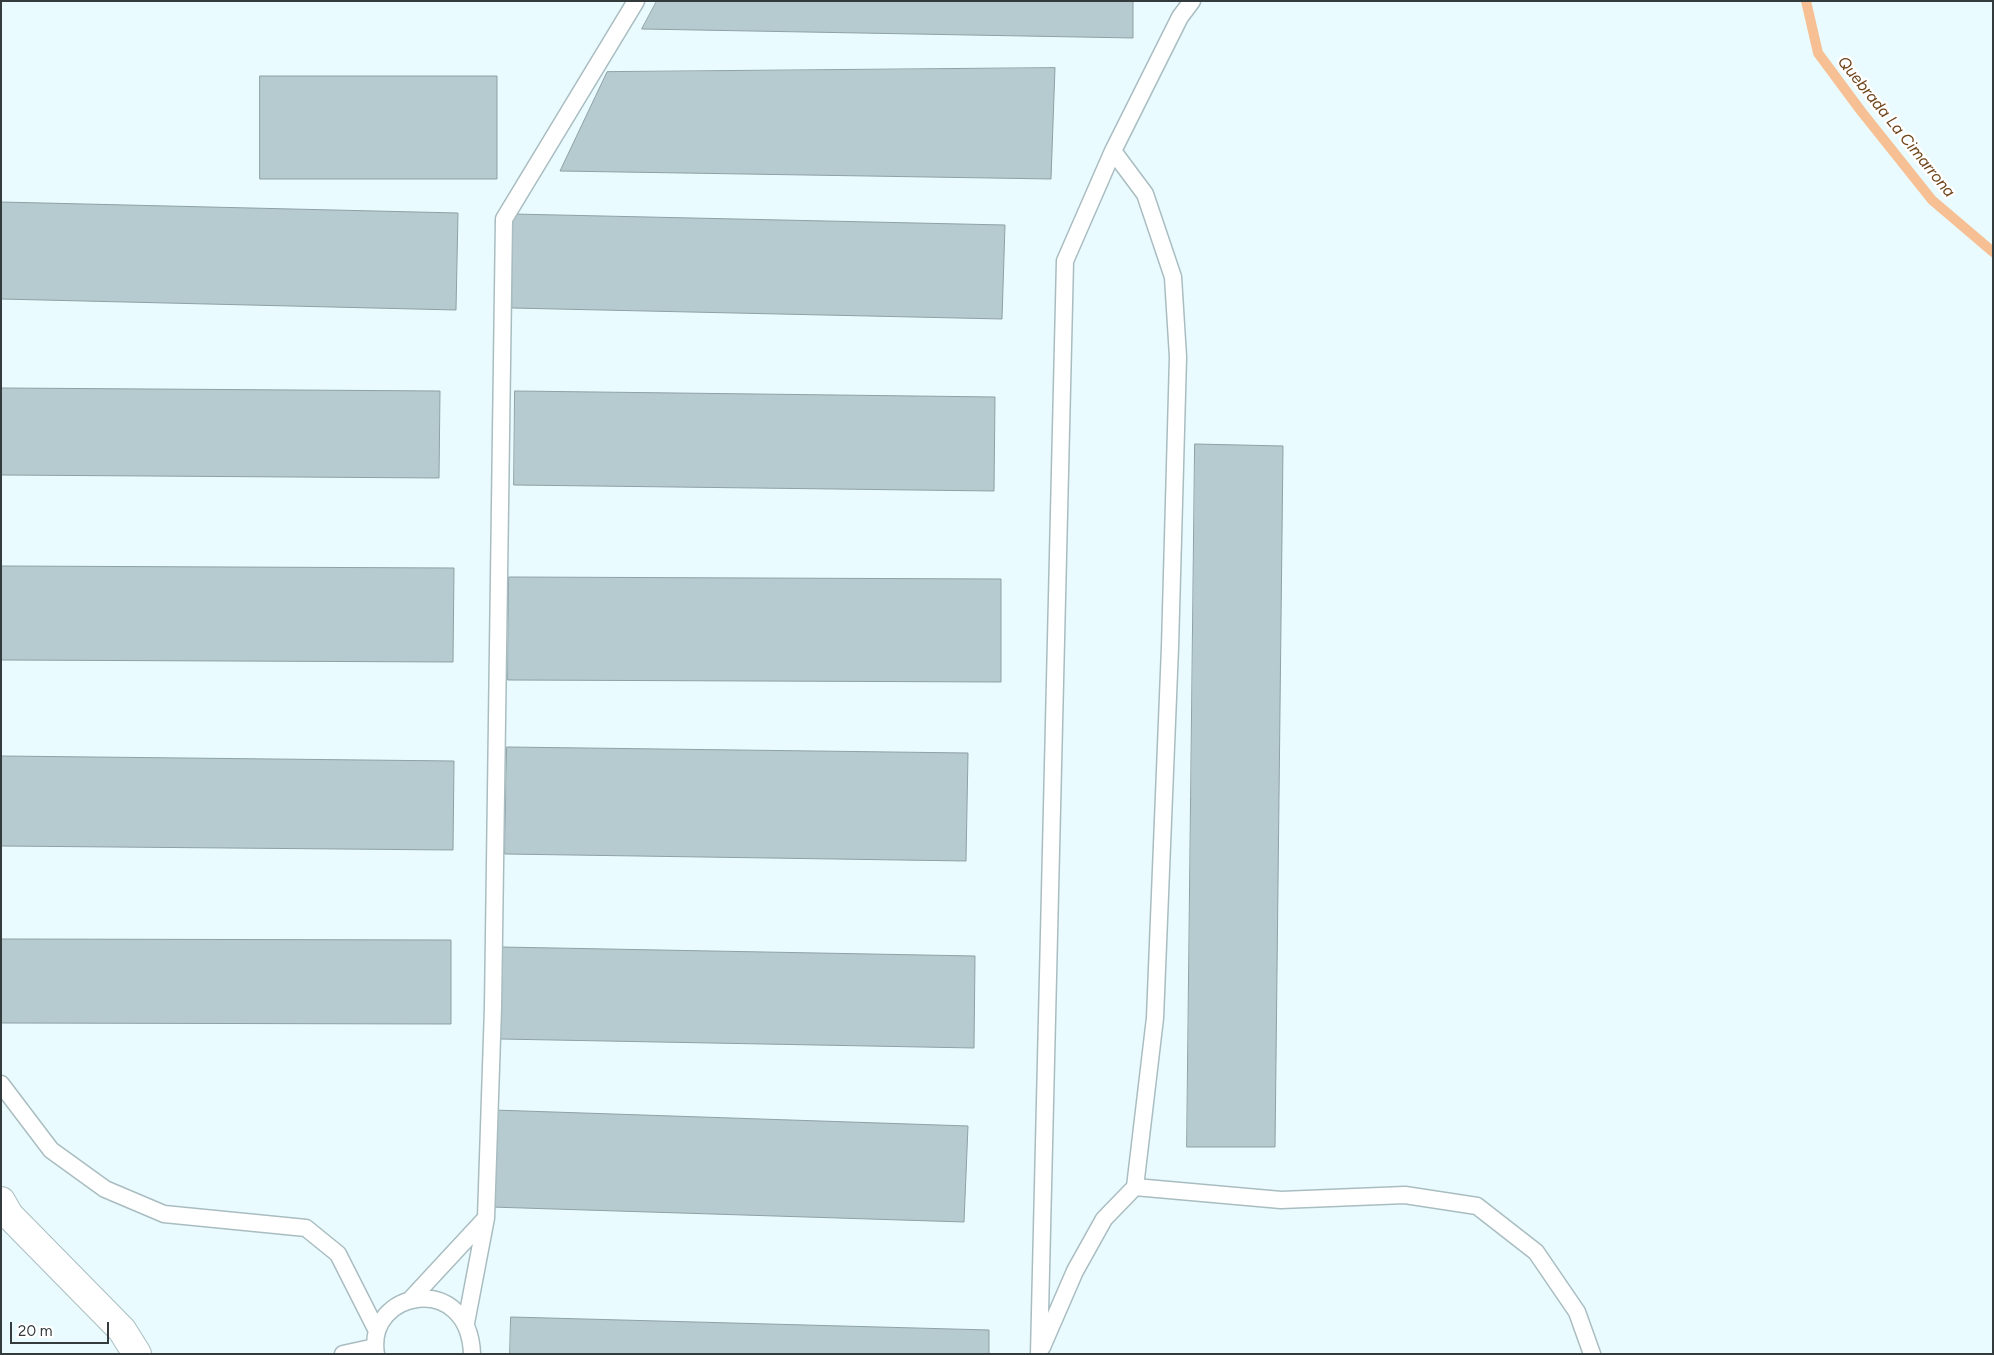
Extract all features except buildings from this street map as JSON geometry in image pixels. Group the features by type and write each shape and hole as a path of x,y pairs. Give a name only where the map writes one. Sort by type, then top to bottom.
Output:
{"main road":[{"path":"1,1201 9,1215 122,1330 137,1354"}],"lane":[{"path":"466,1323 486,1218 493,1007 504,219 636,1"},
{"path":"1039,1354 1064,261 1113,151 1180,17 1192,1"},
{"path":"1039,1354 1075,1272 1104,1219 1135,1187 1155,1018 1170,647 1178,357 1173,277 1145,194 1113,151"},
{"path":"1,1084 50,1150 105,1189 164,1214 306,1228 338,1254 376,1344"},
{"path":"1135,1187 1281,1200 1405,1195 1477,1206 1536,1252 1577,1312 1592,1354"},
{"path":"410,1300 486,1218"},
{"path":"376,1344 384,1317 396,1306 410,1300 426,1298 442,1301 456,1310 466,1323 472,1338 472,1354"},
{"path":"343,1354 376,1344"}],"waterway":[{"name":"Quebrada La Cimarrona","path":"1806,1 1818,53 1861,111 1932,200 1993,252"}]}
